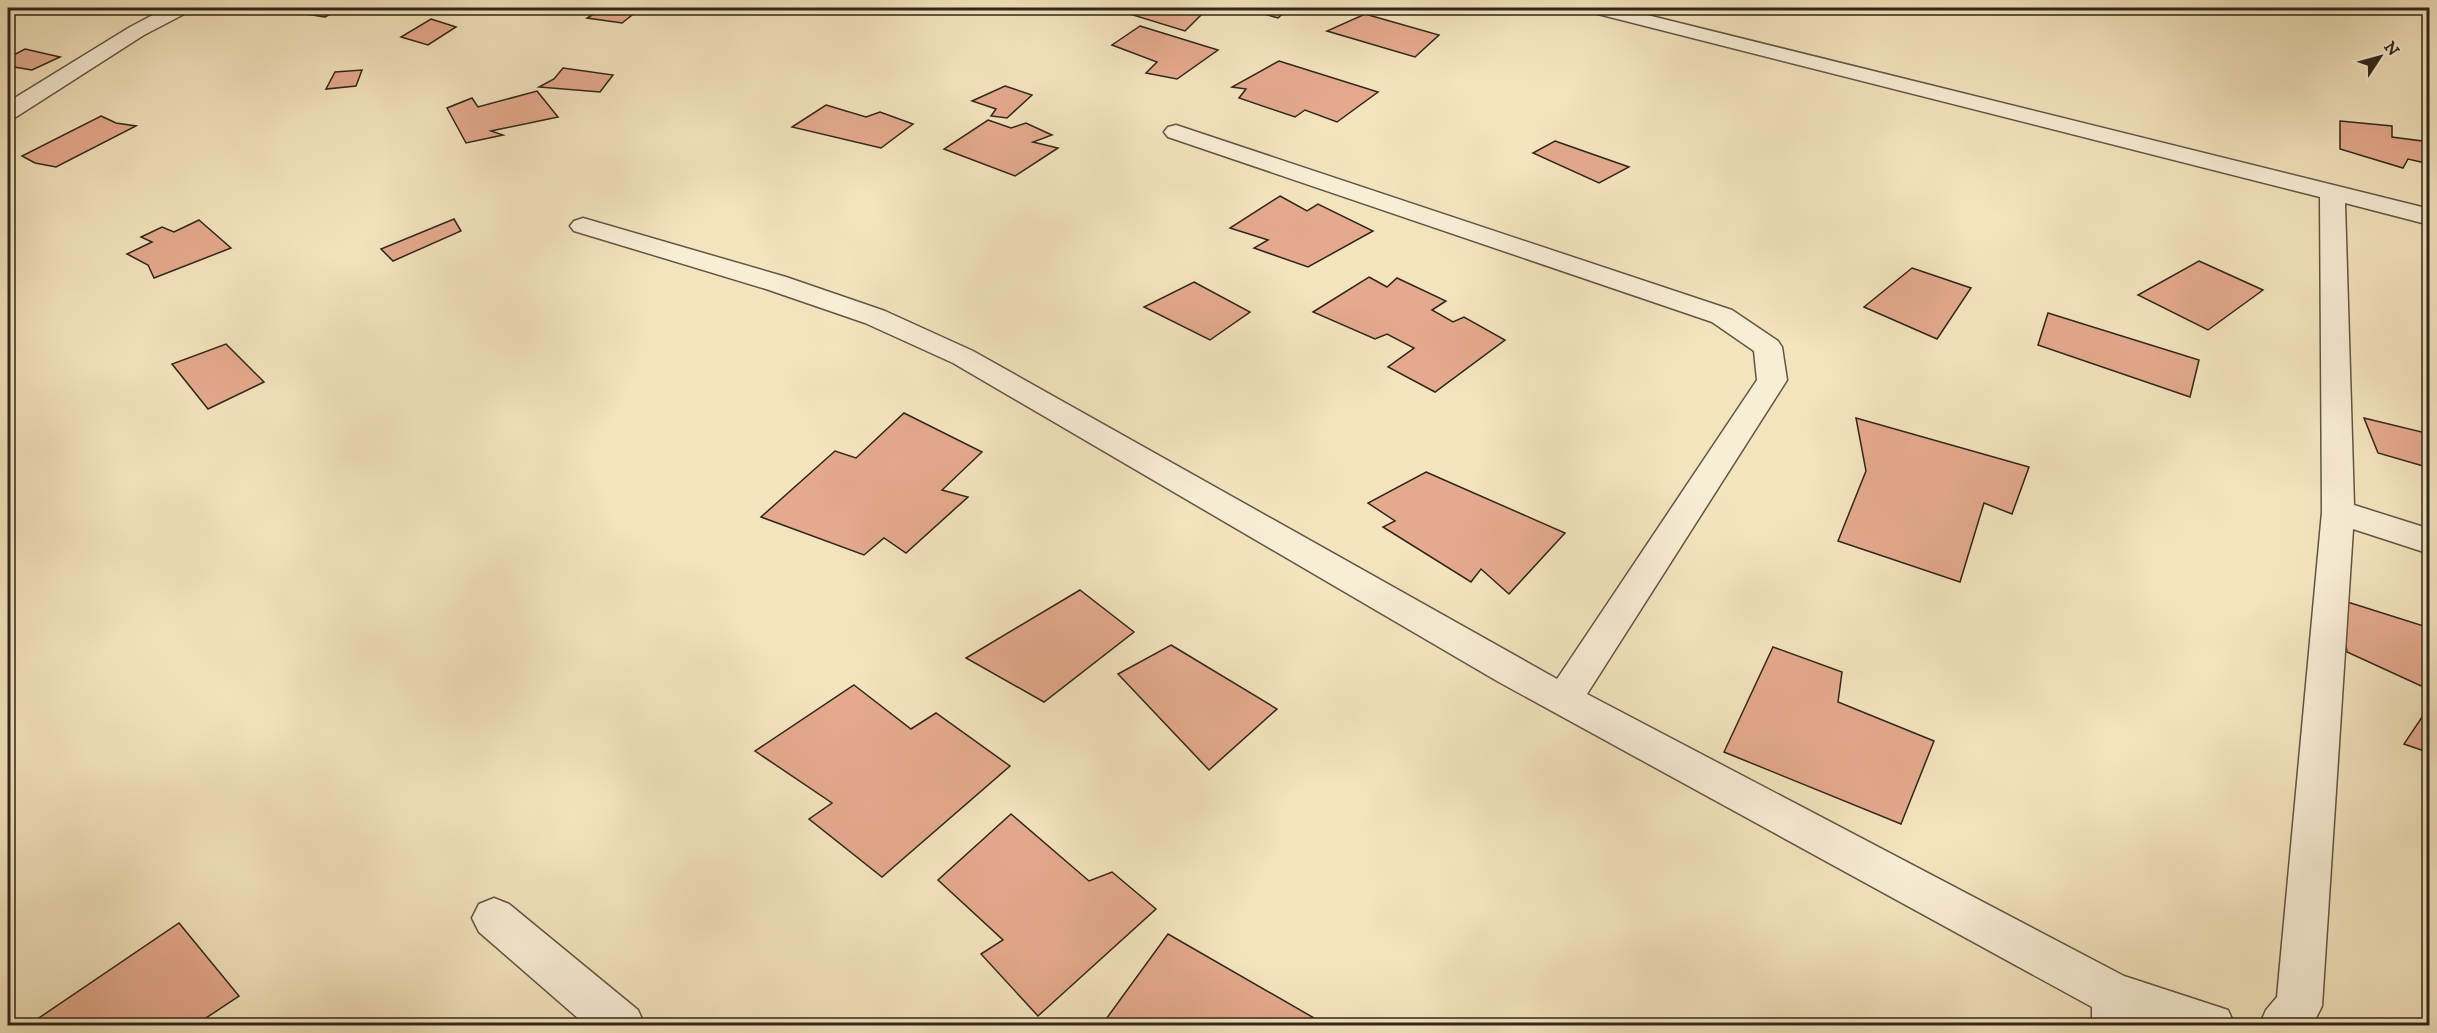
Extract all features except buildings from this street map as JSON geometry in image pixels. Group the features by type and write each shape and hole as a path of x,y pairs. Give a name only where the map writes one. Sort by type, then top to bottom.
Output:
{"street":[{"path":"8,112 137,31 181,8"},
{"path":"1597,8 2430,217"},
{"path":"1176,132 1722,316 1768,347 1772,380 1564,699"},
{"path":"2282,1026 2299,1006 2338,512 2332,191"},
{"path":"583,226 776,283 875,317 963,357 1510,671 1564,699 2115,1010 2212,1026"},
{"path":"2338,512 2430,542"},
{"path":"494,918 622,1026"}]}
